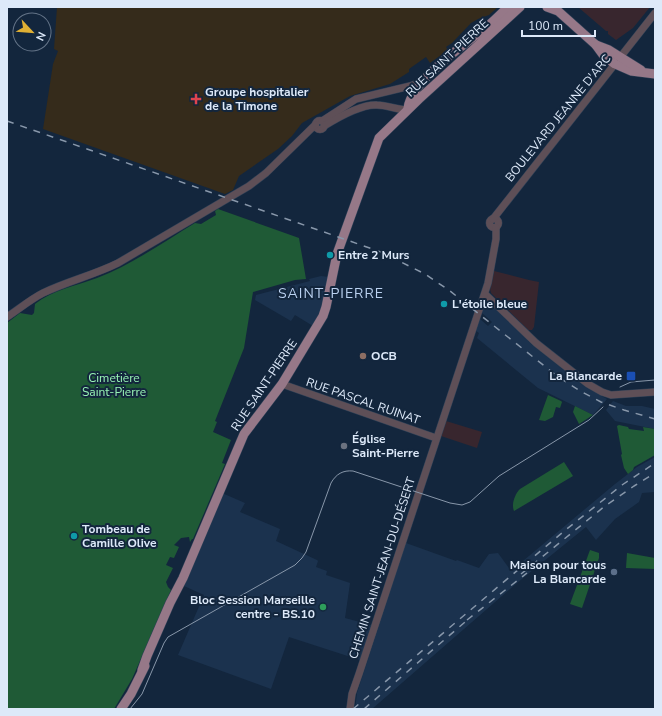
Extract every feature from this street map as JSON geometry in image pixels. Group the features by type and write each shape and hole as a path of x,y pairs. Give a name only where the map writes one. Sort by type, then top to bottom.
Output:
{"main road":[{"name":"RUE SAINT-PIERRE","path":"408,110 409,102 423,80 508,7"},
{"name":"RUE SAINT-PIERRE","path":"121,709 131,694 156,643 244,434 282,384 325,312 338,254 376,143 381,135 520,7"},
{"path":"547,7 557,9 596,45 609,50 618,60 644,72 655,74"}],"street":[{"name":"BOULEVARD JEANNE D'ARC","path":"496,222 507,199 655,13"},
{"path":"7,317 42,294 63,284 118,263 241,191 266,173 302,138 356,99 410,86 423,80"},
{"path":"376,94 378,105"},
{"path":"320,125 364,106 378,105 408,110"},
{"name":"CHEMIN SAINT-JEAN-DU-DÉSERT","path":"350,709 356,681 485,294 496,239 496,222"},
{"path":"485,294 536,343 588,384 607,394 655,392"},
{"name":"RUE PASCAL RUINAT","path":"282,384 436,438"}],"shaded area":[{"name":"Groupe hospitalier de la Timone","path":"57,7 498,7 489,15 471,23 452,43 446,47 448,50 430,63 426,57 409,69 409,72 390,84 350,96 302,123 292,136 278,149 239,176 233,190 225,194 43,129 53,64 58,51 54,49"},
{"path":"578,7 650,7 633,28 616,40 608,34 608,31 606,31"},
{"path":"494,271 539,282 534,327 532,330 528,330 491,293 490,289"},
{"path":"321,276 329,277 322,307 313,326 295,315 291,321 255,300 256,295 310,281 309,279"},
{"path":"492,306 532,345 585,387 607,399 593,415 538,388 477,338 479,333 476,331 480,319 488,326 492,322 482,313 483,308"},
{"path":"613,401 626,406 642,406 655,409 655,429 615,421 606,410"},
{"path":"446,421 482,432 477,448 441,436"},
{"path":"655,457 655,492 642,493 639,502 615,519 596,540 586,527 517,583 372,709 355,709 357,693 406,543 479,568 489,554 498,553 511,571 615,484 637,467"},
{"path":"222,493 245,503 240,512 280,529 276,541 317,560 316,567 327,571 326,575 350,583 345,618 371,625 360,660 289,637 271,689 178,655 204,595 184,586"}],"green space":[{"name":"Cimetière Saint-Pierre","path":"218,209 299,238 306,279 295,280 253,292 244,348 215,421 217,422 213,432 231,440 222,463 225,464 193,539 190,542 189,537 181,538 174,545 179,547 174,558 170,557 166,565 173,568 166,582 171,590 132,679 114,709 7,709 7,323 20,313 32,315 34,313 35,304 49,295 110,273 135,260 195,223 201,224 216,215 215,211"},
{"path":"548,395 562,402 560,408 556,407 553,417 545,421 539,420"},
{"path":"575,406 593,415 579,424 573,412"},
{"path":"617,426 628,427 629,429 644,431 643,427 655,429 655,455 634,467 628,474 624,468 621,455"},
{"path":"564,462 573,476 514,511 514,499 520,489"},
{"path":"590,550 599,553 599,558 582,608 570,604"},
{"path":"627,553 655,558 655,569 626,568"}],"tram line":[{"path":"620,387 631,382 655,380"},
{"path":"130,709 142,694 168,637 295,565 302,558 306,552 331,483 340,473 353,471 450,503 462,505 470,502 499,476 589,420 603,407"}],"railway":[{"path":"7,121 381,252 425,274 450,291 557,376 580,391 601,402 655,419"},
{"path":"353,709 563,532 622,485 655,463"},
{"path":"521,574 605,506 655,473"},
{"path":"467,620 527,573"},
{"path":"364,709 465,622"}],"place":[{"name":"Groupe hospitalier de la Timone","path":"196,99"},
{"name":"Entre 2 Murs","path":"330,255"},
{"name":"L'étoile bleue","path":"444,304"},
{"name":"OCB","path":"363,356"},
{"name":"La Blancarde","path":"631,376"},
{"name":"Église Saint-Pierre","path":"344,446"},
{"name":"Tombeau de Camille Olive","path":"74,536"},
{"name":"Maison pour tous La Blancarde","path":"614,572"},
{"name":"Bloc Session Marseille centre - BS.10","path":"323,607"}],"district":[{"name":"SAINT-PIERRE","path":"331,293"}]}
